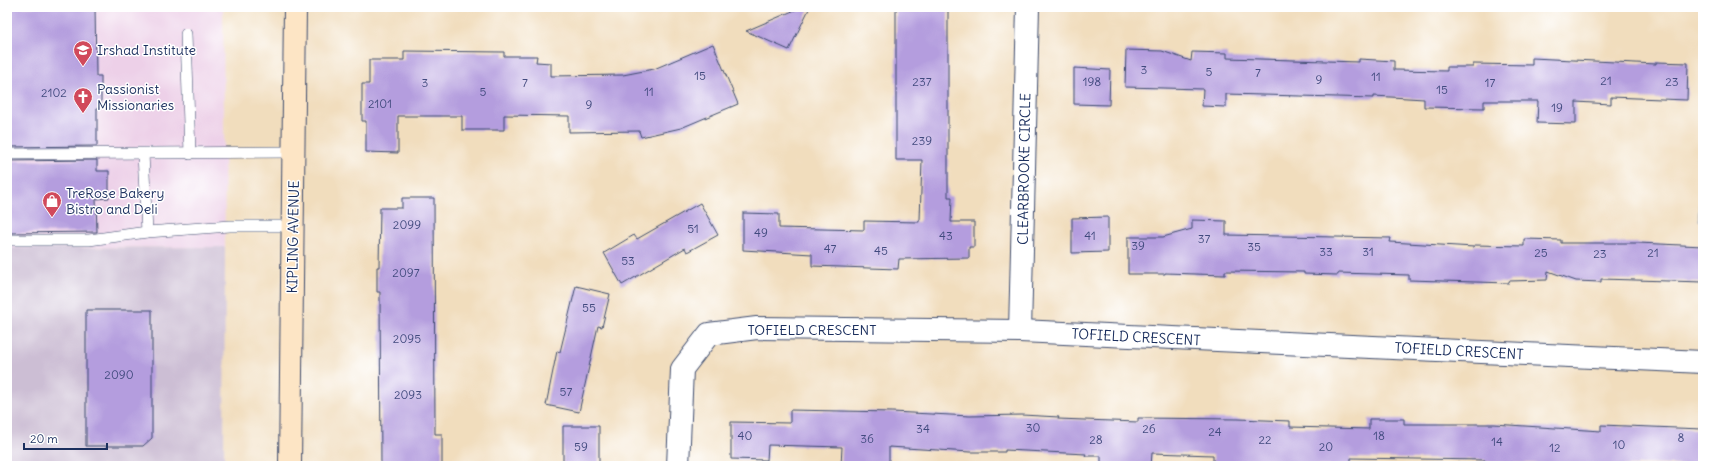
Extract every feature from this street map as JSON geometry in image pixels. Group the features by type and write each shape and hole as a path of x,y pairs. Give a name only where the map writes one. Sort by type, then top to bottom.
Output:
{"main road":[{"name":"KIPLING AVENUE","path":"290,466 295,7"}],"street":[{"name":"CLEARBROOKE CIRCLE","path":"1020,332 1028,7"},
{"name":"TOFIELD CRESCENT","path":"678,466 682,369 709,334 757,328 1020,332 1703,362"}],"lane":[{"path":"186,34 190,154"},
{"path":"7,154 190,154 294,152"},
{"path":"143,154 147,232"},
{"path":"7,240 90,240 147,232 230,226 293,226"}],"shaded area":[{"path":"7,7 223,7 225,247 7,248"},
{"path":"225,247 224,466 7,466 7,248"}],"water":[{"path":"1703,200 1703,222 1699,220 1699,205"}],"building":[{"path":"7,7 95,7 96,76 101,76 101,108 97,108 97,146 7,147"},
{"path":"802,7 810,7 789,50 746,31"},
{"path":"896,7 948,7 948,197 952,197 951,222 974,222 974,247 969,247 969,258 899,259 898,269 812,266 812,254 743,250 743,213 779,214 779,228 864,230 864,221 919,222 922,160 896,160"},
{"path":"713,44 738,104 681,128 641,137 639,131 569,132 569,116 504,115 504,130 462,130 462,116 398,116 398,153 366,152 366,121 362,121 362,84 369,84 369,60 404,60 404,51 504,52 504,56 537,56 536,62 551,63 551,76 623,75 654,69"},
{"path":"1126,50 1162,51 1191,61 1192,52 1227,53 1227,58 1359,62 1359,59 1394,61 1394,70 1447,71 1447,67 1473,67 1473,64 1532,65 1532,58 1656,64 1656,62 1688,63 1687,100 1611,97 1611,104 1576,102 1576,124 1537,123 1538,101 1484,101 1484,108 1424,107 1424,99 1374,96 1374,98 1226,94 1226,107 1202,106 1203,89 1125,87"},
{"path":"1074,68 1110,70 1109,105 1074,104"},
{"name":"TreRose Bakery Bistro and Deli","path":"97,160 97,171 109,171 109,198 96,199 97,232 7,233 7,161"},
{"path":"402,198 434,198 435,434 442,434 442,466 381,466 380,292 377,292 380,208 402,208"},
{"path":"700,203 718,235 687,252 685,248 622,285 604,253 634,235 637,239"},
{"path":"1108,217 1108,252 1072,253 1072,218"},
{"path":"1192,220 1226,221 1226,235 1391,238 1390,242 1474,247 1474,245 1524,246 1524,239 1561,240 1561,243 1638,243 1703,246 1703,282 1601,279 1601,282 1576,281 1548,271 1547,280 1509,281 1509,283 1409,280 1409,275 1338,273 1338,275 1304,274 1304,272 1225,271 1225,275 1165,273 1128,274 1128,237 1163,237 1192,229"},
{"path":"576,286 610,294 602,327 598,326 579,412 546,405 557,351 560,352"},
{"path":"86,310 152,310 152,438 143,446 86,446"},
{"path":"790,410 892,412 970,416 1022,415 1059,417 1058,419 1138,422 1138,418 1238,419 1290,421 1290,427 1369,429 1369,419 1404,419 1404,424 1494,424 1601,431 1601,425 1702,429 1700,466 1638,464 1638,466 1549,466 1549,464 1485,462 1485,460 1351,458 1351,466 1213,466 1213,455 1152,453 1151,466 1101,466 1101,456 1085,456 1086,454 1005,450 1005,452 970,452 889,447 889,466 841,466 842,447 768,445 767,460 731,459 731,422 790,423"},
{"path":"563,426 599,426 599,466 563,465"}],"place":[{"name":"Irshad Institute","path":"83,67"},
{"name":"Passionist Missionaries","path":"83,114"},
{"name":"TreRose Bakery Bistro and Deli","path":"52,218"}]}
